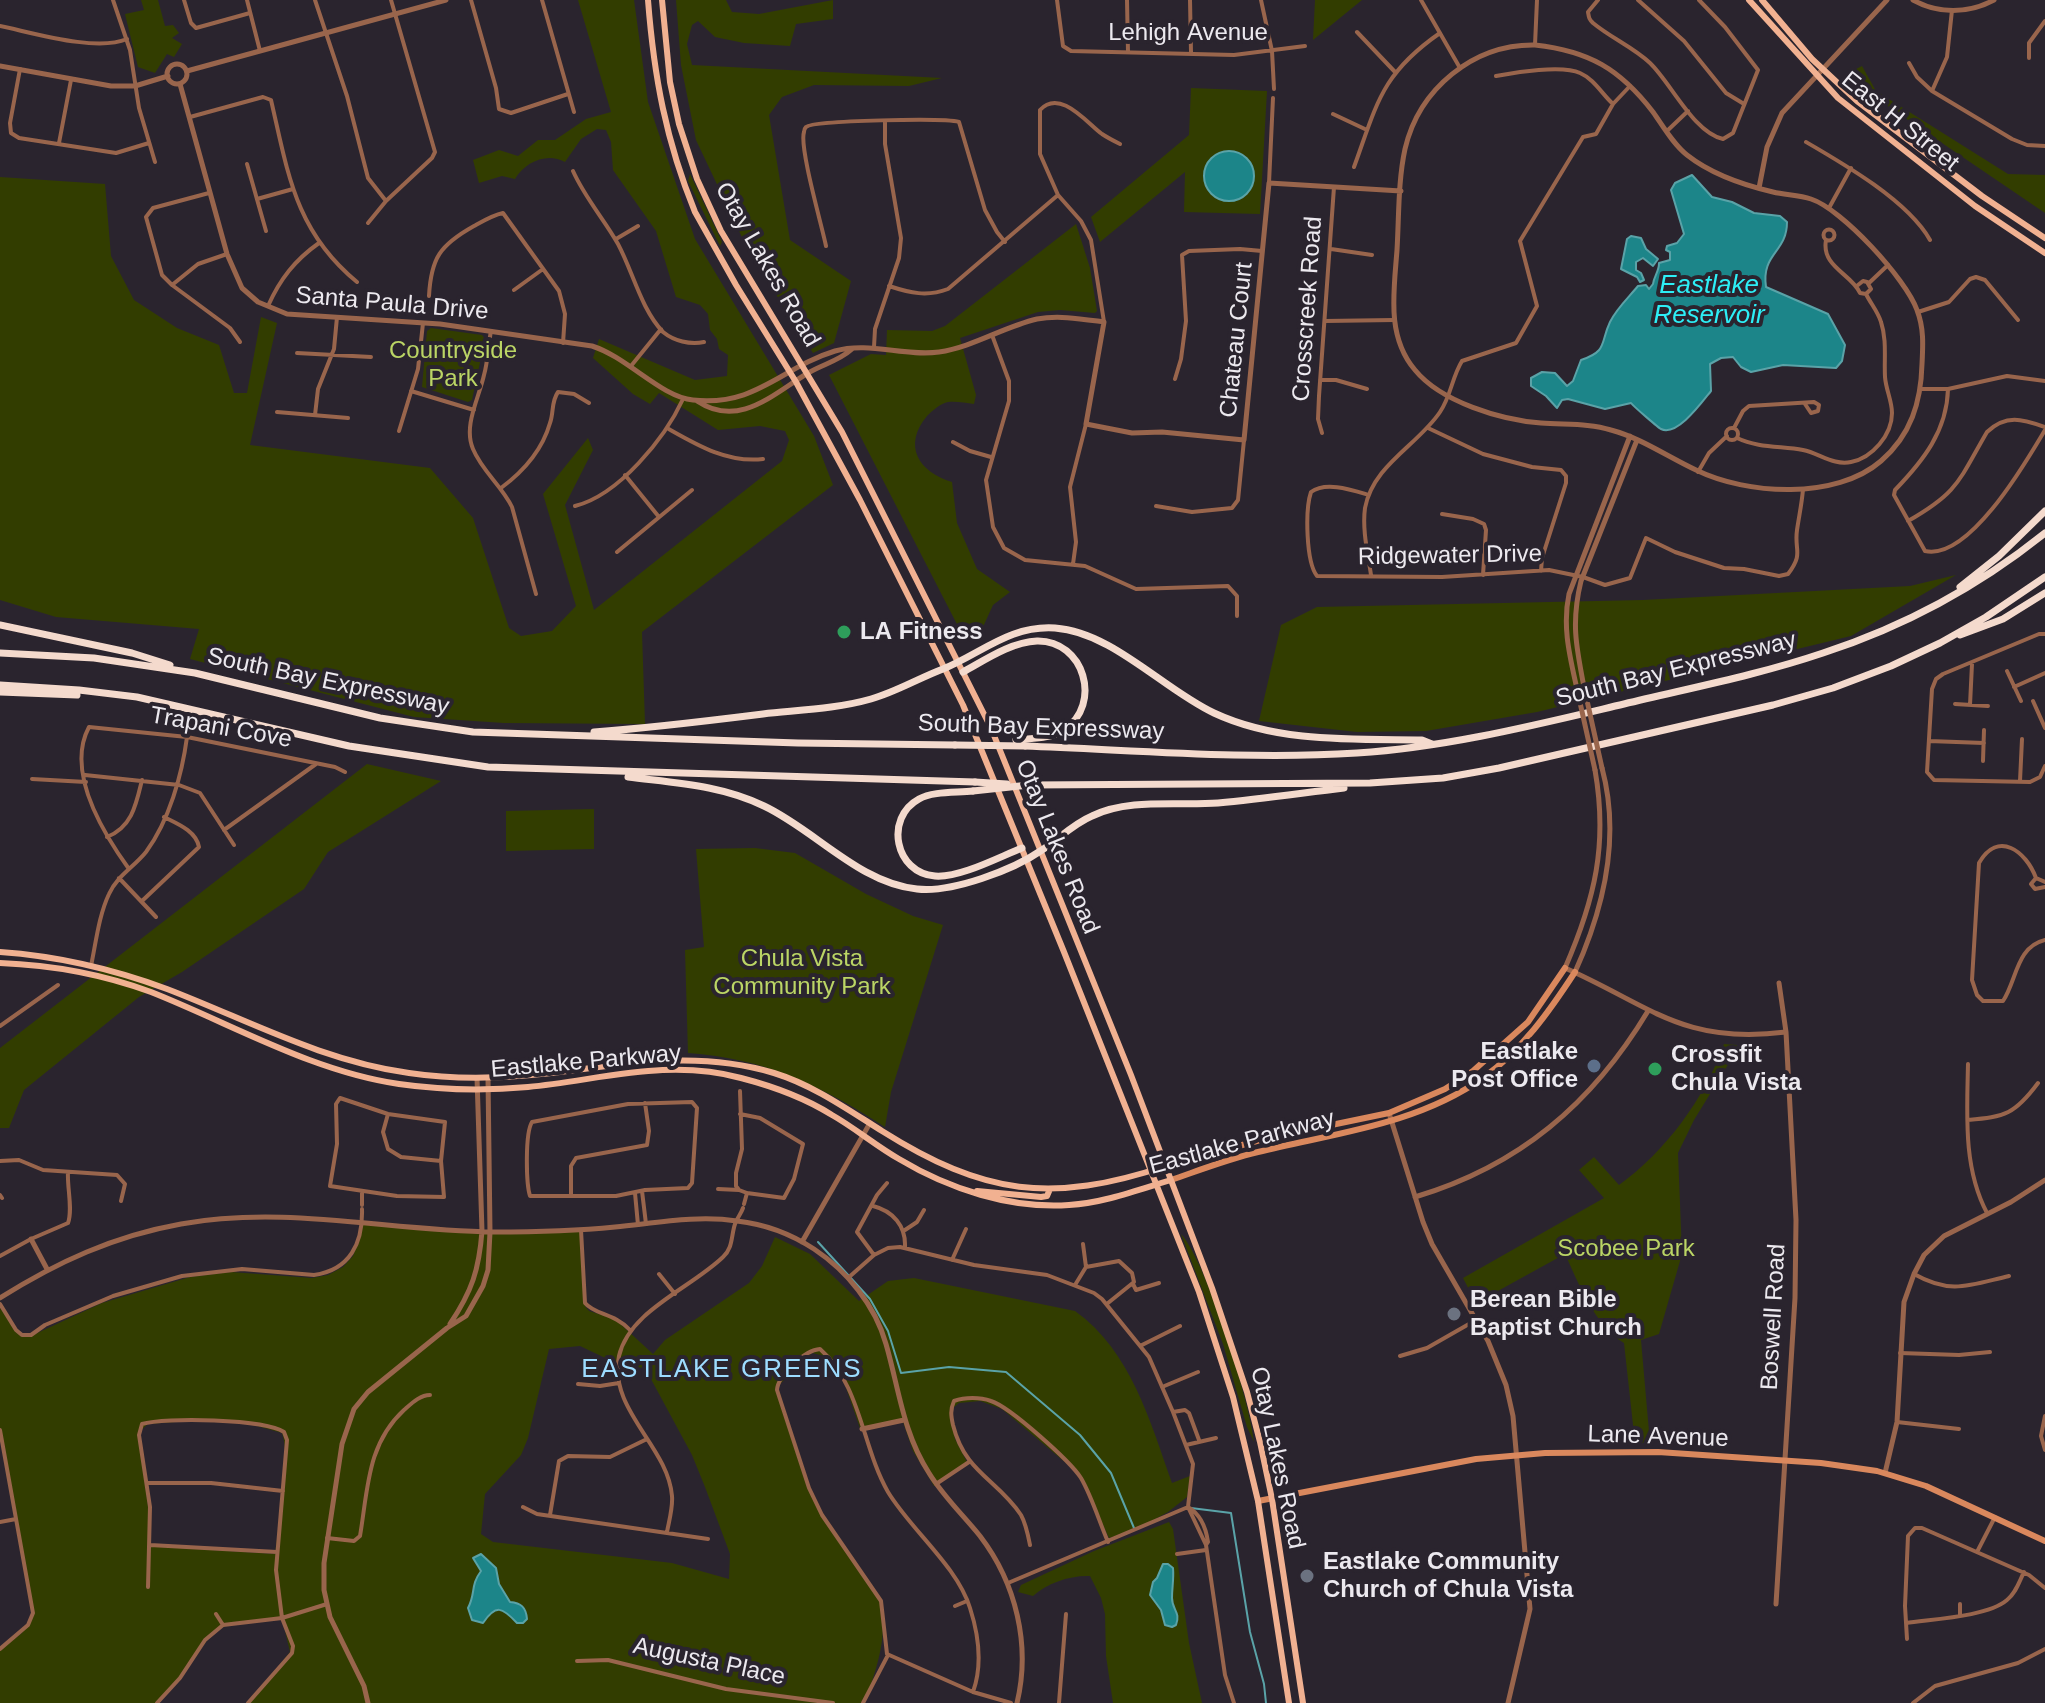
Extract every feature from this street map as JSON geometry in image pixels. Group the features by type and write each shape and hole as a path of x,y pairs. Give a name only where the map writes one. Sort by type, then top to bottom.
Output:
{"highway":[{"path":"1934,606 1999,556 2045,511"},
{"name":"South Bay Expressway","path":"0,653 104,659 195,673 357,713 427,726 509,735 1294,755 1379,751 1501,733 1793,663 1859,641 1934,606 1986,575 2045,533"},
{"path":"595,772 696,784 741,796 783,816 873,875 903,887 932,890 957,887 1027,858 1082,821 1115,808 1216,803 1499,768 1793,700 1872,674 1950,637 2045,577"},
{"path":"1950,637 2003,619 2045,593"},
{"path":"0,625 132,653 195,673"},
{"path":"558,735 849,704 889,693 1020,631 1043,628 1068,630 1101,643 1205,709 1248,726 1279,733 1341,739 1422,740 1434,745"},
{"path":"963,672 992,656 1031,642 1055,644 1076,659 1086,688 1084,704 1077,718 1065,729 1052,735 965,745"},
{"path":"0,685 119,695 188,707 390,753 488,767 974,787 1301,785 1405,781"},
{"path":"0,692 119,695"},
{"path":"974,787 926,796 910,806 901,818 898,833 899,848 906,861 922,873 945,876 1022,848"}],"main road":[{"name":"Otay Lakes Road","path":"648,0 656,84 680,176 708,238 796,382 856,490 990,766 1218,1346 1258,1501 1289,1703"},
{"name":"Otay Lakes Road","path":"662,0 670,82 679,124 697,179 721,231 842,432 991,728 1166,1166 1232,1343 1254,1417 1272,1499 1303,1703"},
{"name":"East H Street","path":"1749,0 1838,98 1975,206 2045,253"},
{"name":"East H Street","path":"1762,0 1822,68 1857,101 1982,196 2045,238"},
{"name":"Eastlake Parkway","path":"0,952 91,965 166,989 305,1048 408,1073 488,1078 628,1062 684,1059 774,1073 823,1095 916,1152 972,1178 1001,1185 1050,1189 1086,1187 1150,1172 1227,1148 1389,1113 1445,1089 1473,1071 1528,1022 1565,968"},
{"name":"Eastlake Parkway","path":"0,963 62,968 148,991 298,1055 362,1077 436,1088 488,1089 527,1087 661,1069 714,1072 775,1088 833,1115 925,1174 970,1191 1013,1201 1071,1205 1113,1197 1259,1152 1391,1122 1450,1098 1498,1066 1521,1046 1575,972"},
{"path":"218,1021 223,1013"},
{"path":"661,1069 665,1064 684,1059"},
{"path":"970,1191 1041,1197 1047,1196 1050,1189"},
{"name":"Lane Avenue","path":"1258,1501 1430,1467 1517,1456 1646,1452 1835,1465 1885,1473 1911,1479 2045,1541"}],"street":[{"path":"113,0 127,39 135,86 155,162"},
{"path":"184,0 191,23 196,28 250,13"},
{"path":"247,0 260,51"},
{"path":"315,0 347,96 368,178 386,201"},
{"path":"368,223 435,152 391,0"},
{"path":"187,71 446,0"},
{"path":"471,0 499,109 511,113 568,94"},
{"path":"542,0 574,112"},
{"name":"Lehigh Avenue","path":"1057,0 1063,46 1071,51 1234,55 1305,46"},
{"path":"1127,0 1128,52"},
{"path":"1190,0 1191,52"},
{"path":"1261,0 1272,51 1274,89"},
{"path":"1421,0 1460,68"},
{"path":"1535,45 1537,0"},
{"path":"1598,0 1590,7 1590,19 1635,48 1656,69 1688,111 1717,138 1723,139 1733,133 1758,70 1699,0"},
{"path":"1638,0 1684,41 1726,93 1744,104"},
{"path":"1759,188 1767,147 1776,123 1792,99 1887,0"},
{"path":"1913,0 1939,10 1975,8 1994,0"},
{"path":"1932,91 1947,57 1952,10"},
{"path":"2029,58 2029,43 2045,21"},
{"path":"0,26 95,45 127,39"},
{"path":"1357,32 1396,73"},
{"path":"1354,167 1378,98 1405,60 1440,33"},
{"path":"1535,45 1558,48 1596,60 1630,86 1688,156 1732,180 1813,199 1843,219 1906,287 1918,312 1923,341 1921,389 1909,426 1898,443 1878,464 1845,482 1803,489 1734,485 1698,472 1630,436 1593,426 1523,420 1448,397 1432,387 1406,359 1394,320 1401,191 1405,149 1414,122 1436,88 1460,68 1499,50 1535,45"},
{"path":"1909,63 1917,77 1932,91 2012,139 2027,145 2045,146"},
{"path":"175,65 181,65 187,71 187,77 180,84 174,83 168,76 170,68 175,65"},
{"path":"0,66 111,86 135,86 168,76"},
{"path":"20,69 10,123 11,133 19,138 116,153 149,143"},
{"path":"1496,76 1527,71 1579,72 1613,104"},
{"path":"59,143 71,80"},
{"name":"Santa Paula Drive","path":"180,84 227,254 242,288 250,296 287,314 423,323 604,350 683,399 696,401 749,395 830,352 852,349"},
{"path":"1371,575 1364,524 1369,495 1384,469 1428,428 1448,397 1453,376 1462,361 1516,343 1537,306 1520,241 1583,137 1596,134 1613,104 1630,86"},
{"path":"190,117 263,97 271,100 303,217 338,267 357,282"},
{"name":"Chateau Court","path":"1156,506 1192,512 1230,509 1238,500 1264,252 1273,98"},
{"path":"1073,564 1076,542 1070,487 1086,424 1104,322 1091,240 1081,221 1058,195 1040,154 1039,112 1043,106 1051,104 1080,112 1103,135 1120,144"},
{"path":"1667,131 1688,111"},
{"path":"1333,114 1367,130"},
{"path":"826,246 805,151 804,130 817,124 885,121 959,122 985,210 1005,242"},
{"path":"874,347 875,329 901,238 885,144 885,121"},
{"path":"1806,142 1851,168 1918,221 1930,240"},
{"path":"247,164 266,231"},
{"path":"1829,208 1851,168"},
{"path":"573,171 583,192 615,239 647,308 661,329 681,341 704,342"},
{"path":"1269,183 1401,191"},
{"name":"Crosscreek Road","path":"1322,433 1318,419 1334,187"},
{"path":"257,199 293,189"},
{"path":"209,193 148,211 146,217 162,275 230,328 240,342"},
{"path":"889,286 913,293 936,294 952,286 1058,195"},
{"path":"429,296 430,272 443,248 462,233 499,213 506,216 557,287 565,317 563,343"},
{"path":"615,239 638,226"},
{"path":"1826,240 1825,249 1831,263 1858,285 1860,293 1866,294"},
{"path":"268,306 285,274 300,257 319,243"},
{"path":"1175,379 1186,321 1182,255 1189,251 1240,249 1264,252"},
{"path":"1330,249 1372,255"},
{"path":"172,285 198,264 227,254"},
{"path":"1869,283 1888,265"},
{"path":"514,290 543,269"},
{"path":"1918,312 1949,302 1970,279 1976,277 1985,280 2018,320"},
{"path":"1858,285 1863,281 1869,283"},
{"path":"1866,294 1871,289 1869,283"},
{"path":"1727,436 1731,440 1737,438 1752,444 1807,451 1838,463 1852,462 1872,451 1883,440 1892,416 1886,390 1884,340 1881,322 1866,294"},
{"path":"315,415 318,389 331,355 337,317"},
{"path":"852,349 874,347 938,352 1041,318 1064,317 1104,322"},
{"path":"1325,321 1394,320"},
{"path":"399,431 419,359 423,323"},
{"path":"631,366 661,329"},
{"path":"491,331 485,373 470,429 471,443 480,462 512,507 536,594"},
{"path":"992,335 1009,381 1010,395 991,457 986,487 993,527 1002,545 1025,560 1073,564 1140,590 1228,586 1236,593 1237,616"},
{"name":"Santa Paula Drive","path":"696,401 711,410 729,412 765,401 852,349"},
{"path":"297,353 371,357"},
{"path":"1921,389 1948,389 2007,376 2045,381"},
{"path":"1320,380 1336,380 1367,389"},
{"path":"1908,521 1937,505 1954,489 1987,432 2001,421 2015,419 2045,428 1999,501 1968,534 1930,552 1921,546 1894,495 1930,449 1943,419 1948,389"},
{"path":"411,391 474,410"},
{"path":"501,488 534,457 546,434 553,398 558,392 574,394 589,403"},
{"path":"575,506 605,491 643,459 667,428 683,399"},
{"path":"1698,472 1709,453 1727,436 1729,429 1734,428 1749,406 1805,404"},
{"path":"277,412 348,418"},
{"path":"1086,424 1132,433 1162,432 1244,440"},
{"path":"667,428 718,454 747,460 763,459"},
{"path":"1428,428 1481,453 1564,473 1566,483 1542,558 1541,571"},
{"path":"1734,428 1738,432 1737,438"},
{"path":"1575,972 1603,900 1609,809 1566,635 1565,613 1575,575 1630,436"},
{"path":"1580,688 1574,630 1575,606 1583,577 1638,440"},
{"path":"953,442 991,457"},
{"path":"625,474 659,517"},
{"name":"Ridgewater Drive","path":"1369,495 1350,489 1321,487 1311,492 1307,528 1312,568 1317,576 1483,575 1541,571 1575,575 1605,585 1627,580 1646,538 1675,552 1724,568 1779,576 1788,574 1796,563 1800,548 1797,533 1803,489"},
{"path":"617,552 692,490"},
{"path":"1442,514 1484,524 1483,575"},
{"path":"2045,634 1936,679 1932,689 1927,772 1934,780 2030,782 2043,778 2045,769"},
{"path":"1970,705 1972,664"},
{"path":"2007,671 2021,701"},
{"path":"2014,687 2045,673"},
{"path":"2033,701 2045,728"},
{"path":"1955,704 1988,706"},
{"name":"Trapani Cove","path":"85,775 83,738 89,727 187,737 345,772"},
{"path":"1983,761 1984,730"},
{"path":"89,974 109,893 155,839 179,785 187,737"},
{"path":"2020,781 2022,739"},
{"path":"1929,741 1984,743"},
{"path":"224,830 316,764"},
{"path":"1599,769 1602,821 1596,880 1586,916 1565,968 1680,1025 1719,1034 1754,1036 1786,1032"},
{"path":"129,869 107,837 89,800 85,775 179,785 200,793 234,845"},
{"path":"32,779 86,782"},
{"path":"107,837 120,832 129,820 142,780"},
{"path":"142,901 199,847 196,837 164,817"},
{"path":"2045,884 2036,878 2024,855 2009,847 1991,849 1979,863 1972,945 1972,980 1977,995 1983,1001 2003,1001 2020,960 2030,947 2045,940"},
{"path":"119,878 156,917"},
{"path":"2036,878 2032,881 2033,888 2045,884"},
{"name":"Boswell Road","path":"1776,1604 1795,1298 1796,1220 1786,1032 1779,983"},
{"path":"0,1026 58,985"},
{"path":"1415,1197 1481,1172 1549,1129 1594,1087 1628,1044 1648,1011"},
{"path":"1968,1064 1968,1120 1973,1177 1976,1192 1987,1213"},
{"path":"447,1328 476,1276 482,1231 477,1078"},
{"path":"368,1703 364,1686 330,1617 323,1575 342,1444 354,1409 383,1378 466,1316 483,1286 488,1270 490,1232 488,1078"},
{"path":"1968,1120 2004,1116 2018,1108 2038,1083"},
{"path":"739,1190 736,1173 742,1149 740,1091"},
{"path":"340,1098 388,1114 445,1122 441,1161 444,1197 397,1196 330,1186 337,1144 334,1124 336,1104 340,1098"},
{"path":"571,1196 571,1166 576,1158 647,1145 649,1131 645,1103"},
{"path":"645,1103 695,1104 692,1183 688,1188 530,1196 527,1187 528,1138 532,1122 645,1103"},
{"path":"1389,1113 1432,1244 1488,1341 1506,1386 1513,1416 1530,1609 1508,1703"},
{"path":"388,1114 383,1132 388,1149 401,1157 441,1161"},
{"path":"718,1189 784,1198 804,1148 800,1141 760,1118 740,1114"},
{"path":"802,1242 870,1123"},
{"path":"0,1161 19,1160 43,1170 122,1178 125,1184 121,1201"},
{"path":"0,1256 69,1221 68,1172"},
{"path":"1885,1473 1897,1422 1904,1302 1924,1255 1944,1236 2011,1202 2045,1180"},
{"path":"874,1255 857,1232 887,1183"},
{"path":"0,1304 16,1330 26,1336 113,1296 179,1277 242,1269 314,1275 331,1272 353,1253 361,1237 362,1191"},
{"path":"642,1191 646,1224"},
{"path":"635,1193 638,1225"},
{"path":"667,1532 672,1503 670,1488 663,1466 624,1399 619,1383 619,1355 630,1330 724,1256 747,1193"},
{"path":"873,1206 888,1213 905,1230 905,1248"},
{"path":"905,1230 917,1222 924,1210"},
{"path":"0,1298 47,1269 122,1238 180,1224 252,1216 490,1232 581,1230 704,1219 735,1220 784,1233 819,1252 848,1278 870,1308 885,1342 912,1442 936,1484 990,1550 1008,1583 1022,1640 1022,1676 1014,1703 973,1692 888,1655"},
{"path":"952,1260 966,1229"},
{"path":"581,1230 585,1303 590,1309 621,1320 630,1330"},
{"path":"31,1239 47,1269"},
{"path":"1075,1285 1086,1267 1083,1244"},
{"path":"848,1278 874,1255 888,1248 905,1248 952,1260 1047,1275 1094,1293 1108,1303 1142,1345 1193,1464 1188,1507 1206,1547 1225,1675 1234,1703"},
{"path":"1086,1267 1119,1261 1132,1273 1136,1290 1159,1283"},
{"path":"659,1274 675,1294"},
{"path":"1914,1274 1943,1287 1961,1287 2009,1276"},
{"path":"1108,1303 1133,1284"},
{"path":"1400,1356 1427,1348 1476,1320"},
{"path":"1142,1345 1180,1326"},
{"path":"863,1703 888,1655 881,1601 834,1534 809,1488 777,1390 779,1380 812,1350 820,1349 844,1375 888,1491 953,1577 967,1601 979,1648 979,1668 973,1692"},
{"path":"1900,1353 1959,1355 1990,1352"},
{"path":"1162,1387 1198,1372"},
{"path":"578,1384 600,1386 619,1383"},
{"path":"327,1538 354,1541 360,1536 379,1439 409,1405 422,1396 430,1395"},
{"path":"1030,1545 1021,1515 969,1462 957,1441 951,1409 954,1401 979,1398 999,1404 1051,1448 1083,1482 1108,1542"},
{"path":"1173,1412 1185,1410 1189,1413 1199,1440"},
{"path":"2045,1416 2041,1436 2045,1450"},
{"path":"862,1429 904,1420"},
{"path":"148,1587 150,1507 139,1435 142,1424 243,1421 276,1427 284,1432 287,1440 277,1587 282,1618 293,1646 292,1653 248,1703"},
{"path":"1897,1422 1959,1429"},
{"path":"0,1430 33,1613 28,1625 0,1649"},
{"path":"1186,1445 1216,1438"},
{"path":"550,1515 559,1461 568,1456 610,1457 647,1439"},
{"path":"936,1484 969,1462"},
{"path":"147,1483 211,1483 283,1491"},
{"path":"523,1507 537,1514 708,1539"},
{"path":"1008,1583 1188,1507"},
{"path":"1977,1552 1995,1517"},
{"path":"0,1522 16,1519"},
{"path":"1907,1639 1909,1534 1915,1528 2024,1572 2045,1588"},
{"path":"150,1545 277,1552"},
{"path":"1177,1554 1206,1547"},
{"path":"1905,1623 1960,1615 2002,1604 2014,1593 2024,1572"},
{"path":"955,1606 967,1601"},
{"path":"157,1703 180,1678 205,1640 223,1625 282,1618 327,1604"},
{"path":"1960,1604 1960,1615"},
{"path":"216,1614 223,1625"},
{"path":"1059,1703 1066,1614"},
{"path":"1913,1703 1935,1686 2018,1663 2045,1649"},
{"name":"Augusta Place","path":"577,1661 608,1660 726,1689 833,1703"}],"green space":[{"path":"141,0 158,0 165,26 173,25 179,33 172,38 182,44 174,57 167,54 155,73 138,67 125,14 144,10"},
{"path":"578,0 634,0 648,102 695,239 814,436 833,485 642,632 645,724 504,723 414,717 190,659 199,629 56,617 0,600 0,177 105,184 111,256 134,300 177,328 219,345 234,393 247,393 261,317 277,323 250,445 430,468 473,518 509,628 521,636 552,631 576,606 543,494 588,438 593,450 565,505 594,610 782,461 789,440 785,431 760,426 718,430 659,393 650,404 633,394 593,358 599,339 695,380 727,376 728,355 719,349 717,339 710,330 708,314 700,305 676,297 656,231 613,170 611,142 606,130 597,129 581,139 565,162 551,158 537,160 524,168 515,179 502,176 479,183 473,160 499,150 518,156 538,140 555,140 586,119 611,112"},
{"path":"676,0 726,0 732,12 759,14 833,0 833,19 796,24 790,46 744,43 715,37 698,21 692,25 687,44 692,65 942,78 909,86 814,85 782,97 769,115 790,240 851,281 834,343 813,353 748,250 696,140 681,65"},
{"path":"1315,0 1362,0 1313,40"},
{"path":"1862,66 1876,91 2008,174 2045,175 2045,213 1864,90 1848,73"},
{"path":"1191,88 1267,91 1260,214 1184,212 1185,172 1100,242 1091,217 1189,135"},
{"path":"690,174 722,242 720,246 688,181"},
{"path":"1076,224 1090,268 1097,311 1038,312 960,338 976,395 974,404 945,403 927,416 916,438 915,447 923,465 940,478 952,482 957,523 977,569 1010,592 993,605 977,640 963,636 829,375 871,354 886,355 887,330 932,331 945,326"},
{"name":"Countryside Park","path":"431,328 482,335 485,339 472,400 468,402 422,387 427,331"},
{"path":"1956,575 1851,636 1537,712 1426,731 1357,732 1259,721 1281,625 1317,607 1643,600 1910,586"},
{"path":"367,764 441,781 328,852 304,889 182,972 139,997 24,1090 9,1128 0,1128 0,1048"},
{"path":"594,809 594,849 506,851 506,811"},
{"name":"Chula Vista Community Park","path":"755,848 795,853 866,894 913,916 943,925 891,1092 885,1127 791,1076 742,1061 688,1053 685,950 704,947 696,849"},
{"name":"Scobee Park","path":"1724,1044 1737,1045 1734,1055 1694,1120 1678,1153 1682,1254 1659,1334 1641,1340 1650,1443 1635,1443 1624,1343 1596,1315 1565,1254 1476,1303 1463,1278 1604,1198 1579,1170 1594,1157 1619,1185 1636,1172 1667,1140 1695,1104"},
{"path":"360,1224 468,1232 582,1229 585,1306 589,1311 615,1319 653,1354 665,1340 749,1283 762,1266 775,1237 810,1254 859,1301 888,1281 914,1278 1075,1311 1111,1346 1124,1367 1146,1412 1172,1483 1190,1476 1187,1497 1168,1512 1135,1530 1109,1538 1088,1492 1073,1469 1002,1409 980,1401 959,1403 953,1408 951,1418 955,1439 967,1462 934,1486 913,1451 902,1419 861,1431 844,1382 824,1356 812,1353 778,1386 796,1451 814,1499 827,1525 878,1597 881,1607 882,1643 865,1703 249,1703 290,1652 282,1618 236,1622 214,1631 157,1703 0,1703 0,1650 22,1633 32,1616 0,1437 0,1308 17,1332 31,1336 102,1303 190,1277 231,1272 312,1278 328,1275 343,1267 353,1256 359,1240","holes":["580,1346 622,1366 645,1368 692,1455 705,1487 730,1554 729,1579 672,1563 493,1542 481,1534 485,1494 521,1455 528,1438 549,1349","243,1422 282,1433 285,1475 275,1554 149,1546 148,1506 138,1433 148,1424"]},
{"path":"1181,1234 1214,1301 1244,1396 1254,1442 1223,1344"},
{"path":"1169,1522 1173,1529 1189,1643 1202,1703 1113,1703 1106,1656 1105,1614 1090,1576 1060,1581 1033,1596 1018,1592 1021,1585 1094,1551"}],"water":[{"path":"1229,151 1247,158 1254,176 1247,194 1229,201 1211,194 1204,176 1211,158"},
{"name":"Eastlake Reservoir","path":"1692,175 1712,197 1732,202 1754,213 1780,216 1787,222 1783,240 1767,267 1766,287 1828,314 1845,345 1842,361 1836,368 1783,365 1751,372 1741,367 1733,357 1721,358 1710,364 1711,391 1689,417 1667,430 1659,428 1631,403 1605,409 1568,399 1562,400 1557,408 1531,386 1531,378 1542,372 1555,373 1567,386 1573,381 1581,360 1596,353 1602,346 1610,322 1623,303 1638,286 1646,285 1649,289 1653,284 1659,263 1670,260 1667,246 1677,243 1684,234 1671,190 1675,183"},
{"path":"1631,236 1641,238 1646,249 1658,259 1653,266 1643,258 1636,262 1636,270 1644,280 1640,282 1637,277 1621,269 1627,239"},
{"path":"481,1554 496,1568 499,1584 510,1602 524,1609 527,1619 523,1623 517,1623 499,1610 483,1623 472,1620 468,1608 481,1571 473,1558"},
{"path":"1163,1564 1173,1568 1172,1598 1177,1617 1176,1625 1172,1627 1165,1625 1161,1610 1150,1595"}],"waterway":[{"path":"818,1242 870,1299 888,1331 901,1373 949,1367 1006,1372 1080,1435 1111,1473 1134,1528"},
{"path":"1191,1508 1231,1513 1250,1632 1266,1703"}],"place":[{"name":"LA Fitness","path":"844,632"},
{"name":"Eastlake Post Office","path":"1594,1066"},
{"name":"Crossfit Chula Vista","path":"1655,1069"},
{"name":"Berean Bible Baptist Church","path":"1454,1314"},
{"name":"Eastlake Community Church of Chula Vista","path":"1307,1576"}],"district":[{"name":"EASTLAKE GREENS","path":"722,1370"}]}
